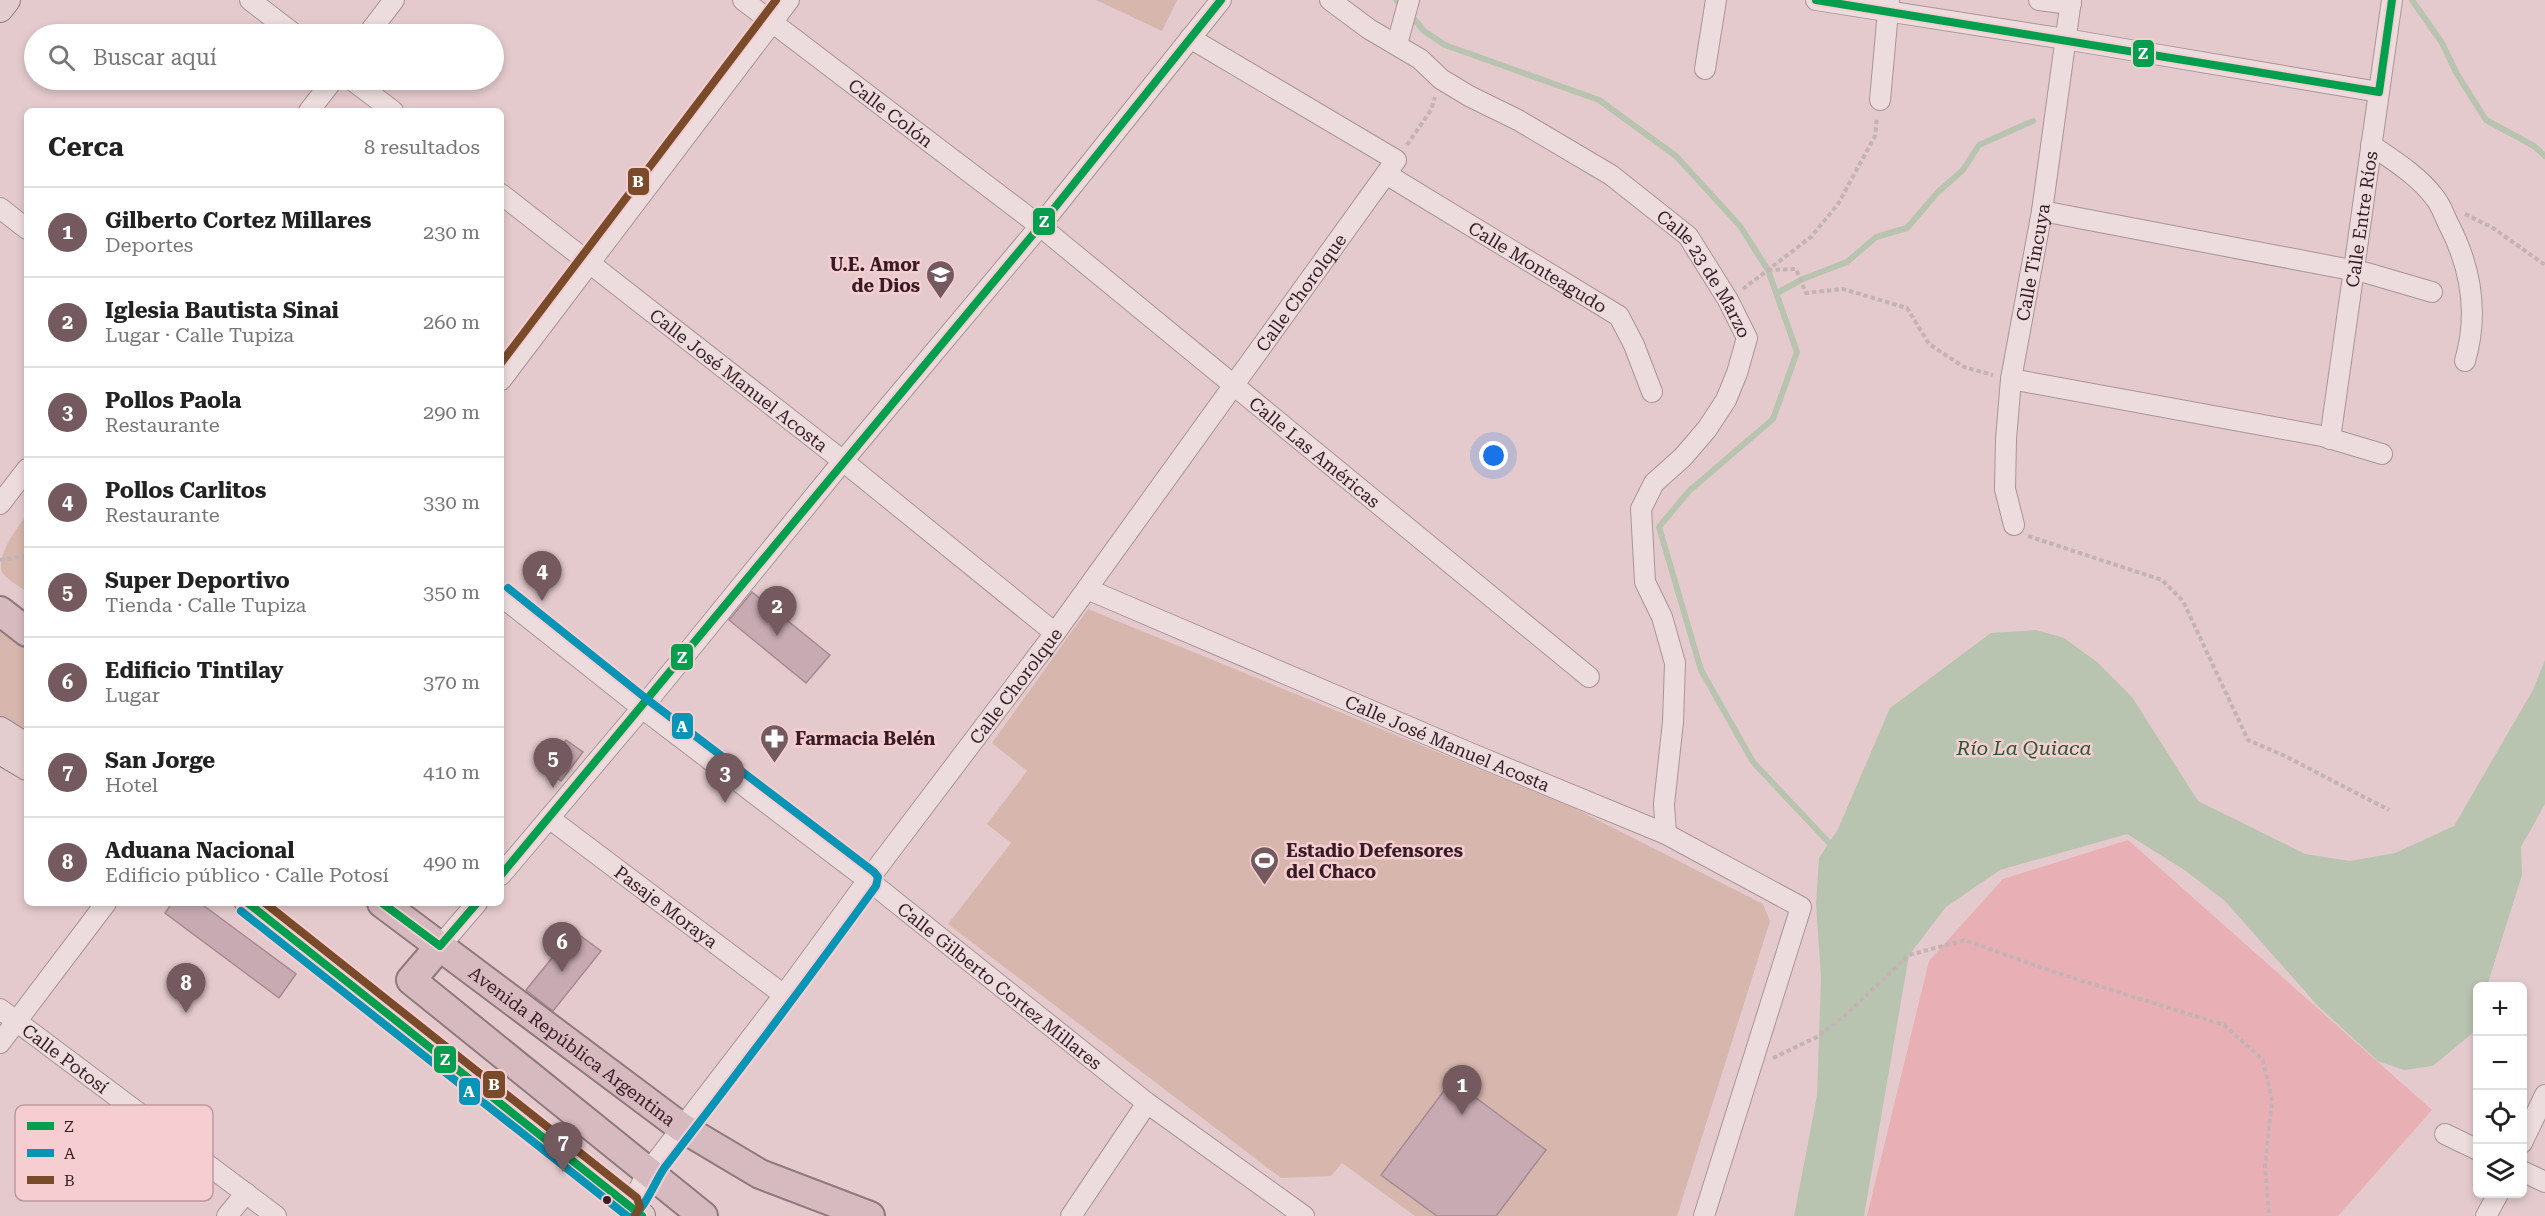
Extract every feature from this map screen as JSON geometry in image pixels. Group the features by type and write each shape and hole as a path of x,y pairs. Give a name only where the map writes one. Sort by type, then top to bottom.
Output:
{"highway":[{"path":"0,610 24,630"},
{"name":"Avenida República Argentina","path":"386,906 681,1127 760,1174 870,1216"},
{"path":"440,946 411,980 703,1216"}],"main road":[{"path":"0,9 7,0"},
{"path":"0,730 24,745"},
{"path":"0,751 24,765"},
{"path":"252,906 631,1213"}],"street":[{"path":"250,0 281,24"},
{"path":"376,24 394,0"},
{"name":"Calle Colón","path":"743,0 1040,226"},
{"path":"504,376 789,0"},
{"path":"504,871 1040,226 1221,0"},
{"name":"Calle 23 de Marzo","path":"1330,0 1369,29 1420,58 1441,79 1469,96 1518,120 1611,175 1688,236 1728,300 1747,338 1726,400 1707,429 1683,457 1654,483 1641,509 1646,582 1662,617 1675,663 1673,722 1664,804 1666,834"},
{"path":"1398,44 1409,0"},
{"path":"1705,69 1716,0"},
{"path":"1816,0 1889,5 2066,39 2379,92"},
{"path":"2039,0 2071,2"},
{"name":"Calle Entre Ríos","path":"2330,439 2392,0"},
{"name":"Calle Tincuya","path":"2014,525 2005,489 2011,379 2042,210 2071,2"},
{"path":"1880,100 1889,5"},
{"name":"Calle Monteagudo","path":"1190,38 1619,316 1634,345 1652,392"},
{"path":"311,108 325,90"},
{"path":"365,90 389,108"},
{"path":"2371,145 2405,169 2435,198 2455,237 2471,285 2471,340 2465,362"},
{"name":"Calle Chorolque","path":"631,1213 648,1172 784,995 1055,633 1391,167"},
{"name":"Calle José Manuel Acosta","path":"504,196 843,461 1055,633"},
{"path":"0,208 24,227"},
{"path":"2042,210 2354,270 2432,292"},
{"name":"Calle Las Américas","path":"1040,226 1589,677"},
{"path":"2011,379 2330,439 2382,453"},
{"path":"0,504 24,473"},
{"name":"Calle José Manuel Acosta","path":"1087,589 1666,834 1801,907 1750,1070"},
{"name":"Calle Gilberto Cortez Millares","path":"504,598 642,708 868,880 1148,1103 1304,1216"},
{"name":"Pasaje Moraya","path":"549,818 784,995"},
{"path":"0,1043 104,906"},
{"path":"440,946 474,906"},
{"name":"Calle Potosí","path":"0,1009 128,1105"},
{"path":"1704,1216 1750,1070"},
{"path":"2527,1134 2545,1095"},
{"path":"1071,1216 1148,1103"},
{"path":"2445,1134 2473,1148"},
{"name":"Calle Potosí","path":"213,1168 276,1216"},
{"path":"2527,1174 2545,1182"},
{"path":"227,1216 246,1193"},
{"path":"2486,1216 2496,1198"}],"path":[{"path":"1391,167 1431,110 1441,79"},
{"path":"1728,300 1810,237 1838,204 1875,136 1880,100"},
{"path":"2435,198 2493,228 2545,265"},
{"path":"1768,270 1796,269 1806,293 1843,289 1907,308 1929,344 1964,367 2011,379"},
{"path":"2014,525 2022,534 2036,540 2162,580 2184,601 2248,740 2285,756 2390,810"},
{"path":"0,560 24,556"},
{"path":"1750,1070 1819,1036 1849,1012 1909,955 1965,940 2054,972 2224,1025 2263,1060 2272,1100 2265,1166 2269,1216"}],"shaded area":[{"path":"1096,0 1177,0 1162,31"},
{"path":"24,519 24,590 1,570 3,555"},
{"name":"Estadio Defensores del Chaco","path":"1088,609 1574,808 1763,904 1770,921 1677,1216 1415,1216 1342,1163 1331,1176 1281,1178 948,924 1011,843 987,824 1027,771 992,743"},
{"path":"0,626 24,645 24,733 0,718"}],"sand":[{"path":"2128,840 2432,1110 2338,1216 1867,1216 1929,961 2003,879"}],"water":[{"name":"Río La Quiaca","path":"2036,630 2064,638 2097,662 2132,697 2198,801 2305,854 2350,861 2395,853 2454,826 2533,690 2545,660 2545,804 2521,847 2522,875 2488,982 2473,982 2473,1033 2433,1066 2404,1070 2378,1061 2318,1006 2225,901 2186,871 2127,834 2000,870 1946,907 1909,955 1864,1216 1794,1216 1817,1096 1821,978 1816,904 1819,858 1838,829 1890,708 1991,633"}],"building":[{"path":"752,592 830,655 806,683 729,620"},
{"path":"566,740 583,752 561,781 545,769"},
{"path":"170,906 204,906 296,974 279,998 165,913"},
{"path":"574,931 601,951 553,1011 526,990"},
{"path":"1452,1080 1546,1150 1496,1216 1437,1216 1381,1175"}],"waterway":[{"path":"2412,0 2442,43 2457,74 2486,120 2534,146 2545,156"},
{"path":"1414,19 1424,31 1445,45 1599,100 1676,156 1740,226 1768,270 1797,352 1773,419 1689,491 1659,527 1701,670 1753,762 1834,848"},
{"path":"1777,293 1803,279 1847,262 1876,237 1907,228 1938,192 1963,170 1979,145 2033,121"}],"transit line":[{"name":"B","path":"504,359 776,0"},
{"name":"Z","path":"504,871 1040,226 1221,0"},
{"name":"Z","path":"1816,0 2379,92 2392,0"},
{"name":"A","path":"508,588 648,700 878,877 876,886 665,1167 642,1207 633,1216"},
{"name":"Z","path":"252,906 642,1216"},
{"name":"B","path":"269,906 637,1198 640,1207 635,1216"},
{"name":"Z","path":"386,906 440,946 474,906"},
{"name":"A","path":"241,911 627,1216"}],"place":[{"name":"U.E. Amor de Dios","path":"941,300"},
{"name":"Pollos Carlitos","path":"542,601"},
{"name":"Iglesia Bautista Sinai","path":"777,636"},
{"name":"Farmacia Belén","path":"774,764"},
{"name":"Super Deportivo","path":"553,788"},
{"name":"Pollos Paola","path":"725,803"},
{"name":"Estadio Defensores del Chaco","path":"1265,886"},
{"name":"Edificio Tintilay","path":"562,972"},
{"name":"Aduana Nacional","path":"186,1013"},
{"name":"Gilberto Cortez Millares","path":"1462,1115"},
{"name":"San Jorge","path":"563,1172"}]}
